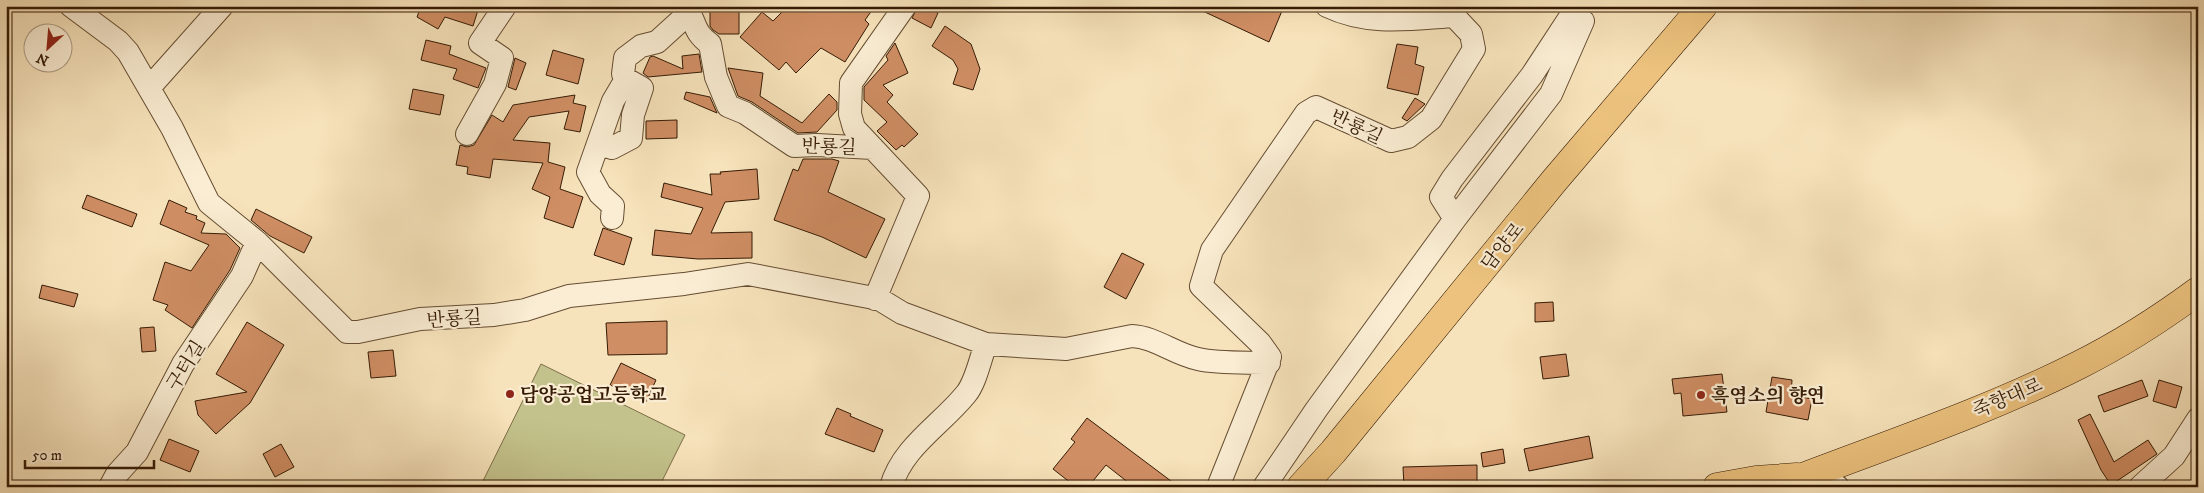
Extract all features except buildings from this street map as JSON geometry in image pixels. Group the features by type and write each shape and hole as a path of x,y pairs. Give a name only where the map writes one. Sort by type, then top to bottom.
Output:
{"main road":[{"name":"담양로","path":"1301,487 1333,452 1554,181 1703,6"},
{"name":"죽향대로","path":"1777,487 1980,409 2079,365 2153,324 2198,292"},
{"name":"죽향대로","path":"1717,487 1756,480 1803,477"}],"street":[{"name":"반룡길","path":"71,6 118,41 149,88 172,128 209,203 257,242 347,332 353,333 420,319 494,315 525,310 569,296 684,284 748,274 875,299 902,313 986,344 1066,349 1140,336 1175,352 1199,359 1269,363 1270,357 1260,342 1202,286 1204,270 1212,250 1306,113 1316,107 1391,141 1408,137 1431,119 1474,49 1472,34 1454,16 1385,21 1338,12 1327,6"},
{"path":"149,88 222,6"},
{"path":"467,134 495,84 502,58 480,43 505,6"},
{"name":"반룡길","path":"875,299 918,196 854,128 850,114 851,83 904,6"},
{"name":"반룡길","path":"688,9 698,35 710,44 716,77 728,106 745,113 794,146 817,145 873,148"},
{"path":"612,218 613,206 600,194 588,172 613,101 626,79 623,74 625,58 641,46 657,42 688,9"},
{"path":"1264,487 1316,410 1455,219 1551,94 1583,20 1576,11"},
{"name":"구터길","path":"110,487 117,474 137,452 183,364 242,276 257,242"},
{"path":"891,487 895,471 928,432 967,393 986,344"},
{"path":"1218,487 1269,363"},
{"path":"2140,487 2174,456 2198,419"},
{"path":"1803,477 1838,487"}],"shaded area":[{"path":"541,364 685,435 659,487 480,487"}],"place":[{"name":"담양공업고등학교","path":"510,394"},
{"name":"흑염소의 향연","path":"1701,395"}]}
